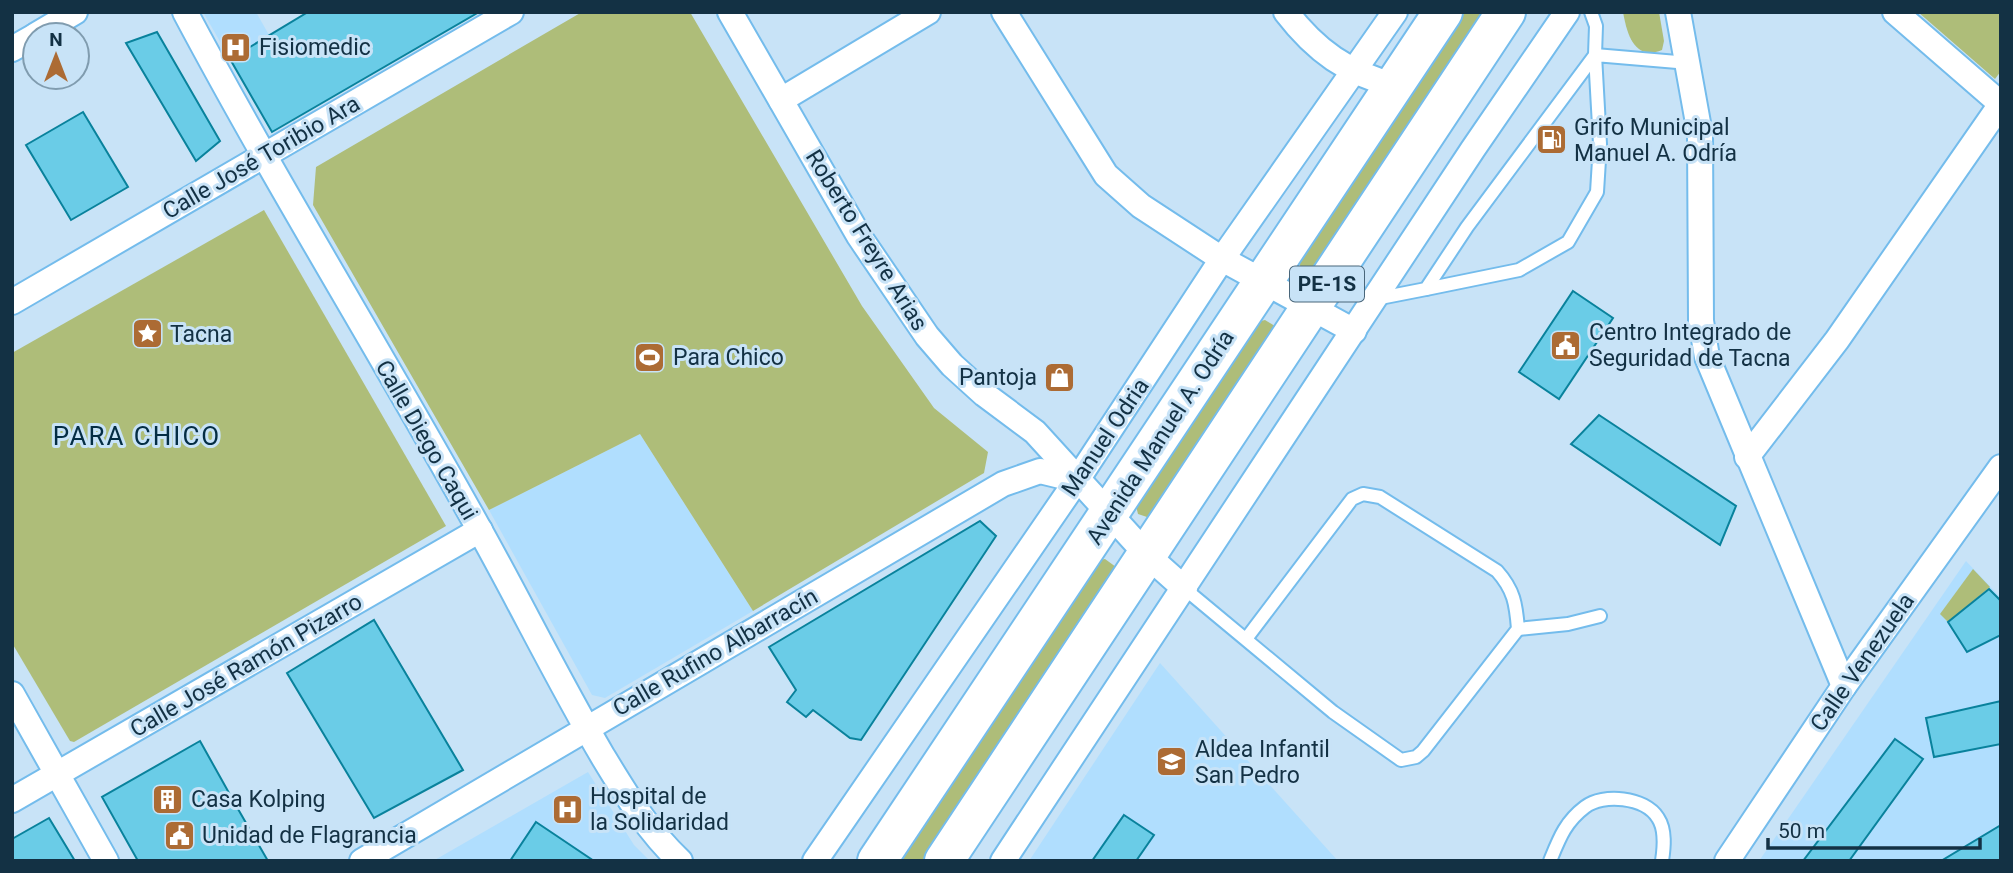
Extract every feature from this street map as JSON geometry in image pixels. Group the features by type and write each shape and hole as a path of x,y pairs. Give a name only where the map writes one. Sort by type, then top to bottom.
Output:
{"highway":[{"name":"Avenida Manuel A. Odría","path":"877,861 1443,12"},
{"name":"PE-1S","path":"944,861 1506,12"}],"street":[{"path":"59,21 75,12"},
{"name":"Calle Diego Caqui","path":"185,12 262,156 480,530 586,727 634,808 661,843 680,861"},
{"name":"Calle José Toribio Ara","path":"12,302 511,12"},
{"name":"Roberto Freyre Arias","path":"730,12 859,236 927,335 952,365 984,394 1035,432 1148,556 1185,589"},
{"path":"781,100 928,12"},
{"path":"1004,12 1106,175 1141,206 1222,259 1354,331"},
{"path":"1286,12 1326,56 1354,72 1394,85"},
{"name":"Manuel Odria","path":"815,861 1077,480 1222,259 1395,12"},
{"path":"1003,861 1567,12"},
{"path":"1678,12 1700,134 1701,321 1707,356 1844,686"},
{"path":"1747,457 1837,340 2001,104 1895,12"},
{"name":"Calle Venezuela","path":"1727,861 1844,686 2001,467"},
{"name":"Calle Rufino Albarracín","path":"362,861 1003,484 1041,471 1077,480"},
{"name":"Calle José Ramón Pizarro","path":"12,800 480,530"},
{"path":"12,694 106,861"}],"lane":[{"path":"1374,299 1519,270 1568,242 1597,192 1600,144 1596,26 1591,12"},
{"path":"1426,289 1467,227 1595,55"},
{"path":"1595,55 1689,63"},
{"path":"1246,639 1352,499 1363,494 1380,497 1497,571 1511,587 1518,629"},
{"path":"1185,589 1334,712 1401,760 1409,760 1423,751 1518,629 1568,624 1600,616"},
{"path":"1550,861 1563,828 1587,805 1613,797 1641,805 1658,818 1664,840 1662,861"}],"shaded area":[{"name":"Fisiomedic","path":"203,12 256,12 269,35 230,59"},
{"path":"640,434 753,611 605,698 592,695 489,510"},
{"path":"1966,561 2001,598 2001,861 1759,861"},
{"name":"Aldea Infantil San Pedro","path":"1160,663 1338,861 1029,861"},
{"name":"Hospital de la Solidaridad","path":"588,772 634,845 650,861 433,861"}],"green space":[{"name":"Para Chico","path":"582,12 690,12 862,306 934,408 988,452 984,473 753,611 640,434 489,510 313,205 316,167"},
{"path":"1461,12 1492,12 1318,276 1301,269 1299,261"},
{"path":"1623,12 1659,12 1664,41 1662,50 1645,52 1638,49 1630,37"},
{"path":"1918,12 2001,12 2001,71 1995,79"},
{"path":"264,210 446,526 74,742 70,741 12,643 12,353"},
{"path":"1265,320 1278,328 1153,519 1138,514 1136,506 1257,322"},
{"path":"1105,559 1116,567 930,861 894,861 1093,561"},
{"path":"1973,569 1990,587 1948,622 1940,614"}],"building":[{"path":"308,12 479,12 272,132 230,59"},
{"path":"157,32 220,141 196,161 126,43"},
{"path":"83,112 128,187 71,220 26,145"},
{"name":"Centro Integrado de Seguridad de Tacna","path":"1573,291 1613,318 1559,399 1519,372"},
{"path":"1599,415 1736,506 1720,545 1571,444"},
{"path":"980,521 996,536 861,740 850,738 813,710 806,717 787,702 796,690 769,647"},
{"path":"1989,589 2001,601 2001,635 1967,652 1948,622"},
{"path":"374,620 463,770 374,818 287,673"},
{"path":"2001,701 2001,744 1934,757 1926,718"},
{"path":"1895,739 1923,759 1849,861 1803,861"},
{"name":"Casa Kolping","path":"200,741 268,861 138,861 102,797"},
{"path":"1124,815 1154,835 1136,861 1092,861"},
{"path":"49,818 75,861 12,861 12,839"},
{"name":"Hospital de la Solidaridad","path":"536,822 594,861 510,861"},
{"path":"2001,825 2001,861 1941,861"}],"place":[{"name":"Fisiomedic","path":"236,47"},
{"name":"Grifo Municipal Manuel A. Odría","path":"1551,140"},
{"name":"Tacna","path":"147,334"},
{"name":"Centro Integrado de Seguridad de Tacna","path":"1566,345"},
{"name":"Para Chico","path":"650,357"},
{"name":"Pantoja","path":"1060,377"},
{"name":"Aldea Infantil San Pedro","path":"1172,762"},
{"name":"Casa Kolping","path":"168,799"},
{"name":"Hospital de la Solidaridad","path":"567,809"},
{"name":"Unidad de Flagrancia","path":"179,835"}],"district":[{"name":"PARA CHICO","path":"137,436"}]}
